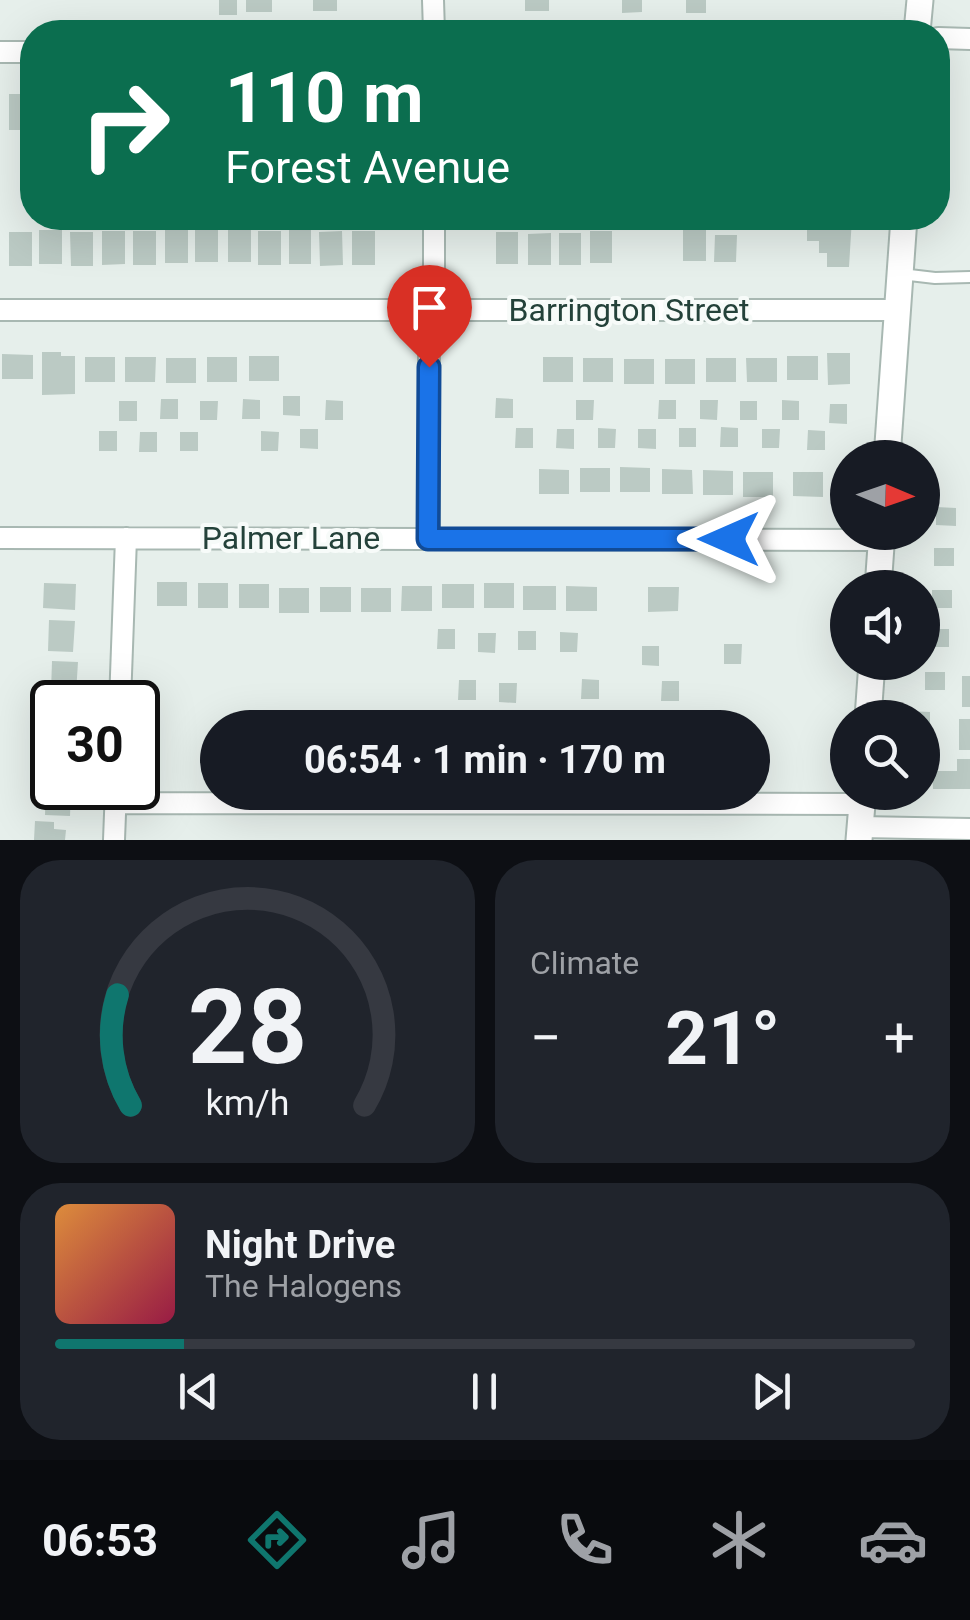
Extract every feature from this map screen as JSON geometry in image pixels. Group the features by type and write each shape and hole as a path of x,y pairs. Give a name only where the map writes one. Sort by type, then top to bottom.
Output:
{"street":[{"path":"428,539 434,230"},
{"path":"889,440 903,230"},
{"name":"Barrington Street","path":"0,310 898,310"},
{"name":"Palmer Lane","path":"0,538 830,536"},
{"path":"121,680 126,538"},
{"path":"160,797 861,816 970,830"},
{"path":"114,840 115,810"}],"lane":[{"path":"900,274 970,277"}],"building":[{"path":"219,0 237,0 237,15 219,15"},
{"path":"246,0 272,0 272,12 246,12"},
{"path":"313,0 337,0 337,11 313,11"},
{"path":"525,0 549,0 549,11 525,11"},
{"path":"622,0 642,0 642,12 622,13"},
{"path":"686,0 706,0 706,13 686,13"},
{"path":"9,94 20,94 20,130 9,130"},
{"path":"39,230 62,230 62,264 39,264"},
{"path":"165,230 188,230 188,263 165,263"},
{"path":"195,230 218,230 218,262 195,262"},
{"path":"228,230 251,230 251,262 228,262"},
{"path":"289,230 311,230 311,264 289,264"},
{"path":"683,230 706,230 706,261 683,261"},
{"path":"807,230 851,230 849,267 827,267 827,253 819,253 819,241 807,241"},
{"path":"102,231 125,231 125,264 102,265"},
{"path":"133,231 156,231 156,265 133,265"},
{"path":"258,231 281,231 281,265 258,265"},
{"path":"342,231 343,265 320,266 319,232"},
{"path":"352,231 375,231 375,265 352,265"},
{"path":"590,231 612,231 612,263 590,263"},
{"path":"9,232 32,232 32,266 9,266"},
{"path":"70,232 93,232 93,266 71,266"},
{"path":"496,232 518,232 518,264 496,264"},
{"path":"551,233 551,265 528,265 528,234"},
{"path":"559,233 581,233 581,265 559,265"},
{"path":"715,235 737,235 736,262 714,262"},
{"path":"42,352 75,356 75,394 42,395"},
{"path":"827,353 850,353 850,384 828,385"},
{"path":"2,354 33,355 33,379 2,379"},
{"path":"249,356 279,356 279,381 249,381"},
{"path":"787,356 818,356 818,380 787,380"},
{"path":"85,357 115,357 115,382 85,382"},
{"path":"125,357 156,357 155,382 125,382"},
{"path":"207,357 237,357 237,382 207,382"},
{"path":"543,357 573,357 573,382 543,382"},
{"path":"166,358 196,358 196,383 166,383"},
{"path":"583,358 613,358 613,382 583,382"},
{"path":"706,358 736,358 736,382 706,382"},
{"path":"746,358 777,358 777,382 747,382"},
{"path":"624,359 654,359 654,384 624,384"},
{"path":"665,359 695,359 695,384 665,384"},
{"path":"283,396 300,396 300,416 283,415"},
{"path":"496,398 513,399 513,418 495,418"},
{"path":"161,399 178,399 178,419 160,419"},
{"path":"243,399 260,400 260,419 242,419"},
{"path":"326,400 343,401 343,420 325,420"},
{"path":"576,400 594,400 593,420 576,420"},
{"path":"659,400 676,400 676,419 658,419"},
{"path":"700,400 718,400 717,420 700,419"},
{"path":"782,400 799,401 799,420 782,420"},
{"path":"119,401 137,401 137,421 119,421"},
{"path":"200,401 218,401 217,420 200,420"},
{"path":"740,401 757,401 757,420 740,420"},
{"path":"830,404 847,404 847,424 829,423"},
{"path":"721,427 738,428 738,447 720,447"},
{"path":"516,428 533,428 533,448 515,448"},
{"path":"598,428 616,429 615,448 598,448"},
{"path":"679,428 696,428 696,447 679,447"},
{"path":"300,429 318,429 318,449 300,448"},
{"path":"557,429 574,429 574,449 556,448"},
{"path":"638,429 656,429 656,449 638,448"},
{"path":"762,429 780,429 779,448 762,448"},
{"path":"808,430 825,431 825,450 807,450"},
{"path":"99,431 117,431 117,451 99,451"},
{"path":"261,431 279,432 278,451 261,451"},
{"path":"140,432 157,432 157,452 139,452"},
{"path":"180,432 198,432 198,451 180,451"},
{"path":"620,467 650,468 650,492 620,492"},
{"path":"580,468 610,468 610,492 580,492"},
{"path":"539,469 569,470 569,494 539,494"},
{"path":"662,469 692,470 693,494 662,494"},
{"path":"703,470 733,471 733,495 703,495"},
{"path":"743,472 773,472 773,497 743,497"},
{"path":"793,472 823,472 823,497 793,496"},
{"path":"940,507 956,508 956,526 940,525"},
{"path":"954,548 954,566 934,566 934,550"},
{"path":"157,582 187,582 187,606 157,606"},
{"path":"44,583 76,584 75,610 43,608"},
{"path":"198,583 228,583 228,608 198,608"},
{"path":"484,583 514,583 514,608 484,608"},
{"path":"239,584 269,584 269,608 239,608"},
{"path":"442,584 474,584 474,608 442,608"},
{"path":"402,586 432,586 432,611 401,611"},
{"path":"523,586 556,586 556,610 523,610"},
{"path":"566,586 597,587 597,611 566,611"},
{"path":"320,587 351,587 351,612 320,612"},
{"path":"648,587 679,587 678,611 648,612"},
{"path":"279,588 309,588 309,613 279,613"},
{"path":"361,588 391,588 391,612 361,612"},
{"path":"940,590 952,590 952,608 940,608"},
{"path":"49,620 75,621 73,652 48,651"},
{"path":"438,629 455,629 455,649 437,649"},
{"path":"940,629 949,629 949,647 940,647"},
{"path":"518,631 536,631 536,650 518,650"},
{"path":"560,632 578,633 577,652 560,652"},
{"path":"478,633 496,633 495,653 478,652"},
{"path":"724,644 742,644 741,664 724,664"},
{"path":"642,646 659,646 659,666 642,665"},
{"path":"52,661 78,662 77,680 51,680"},
{"path":"940,672 945,672 945,690 925,690 925,680 940,680"},
{"path":"962,676 970,676 970,707 962,707"},
{"path":"582,679 599,680 599,699 581,699"},
{"path":"459,680 476,680 476,700 458,700"},
{"path":"662,681 679,681 679,701 661,701"},
{"path":"499,683 517,683 516,703 499,702"},
{"path":"959,719 970,719 970,750 959,750"},
{"path":"957,759 970,759 970,789 940,789 940,771 957,771"},
{"path":"45,810 70,810 70,816 45,815"},
{"path":"35,821 54,822 54,829 66,830 65,840 34,840"}],"route":[{"path":"429,367 428,539 729,539"}]}
